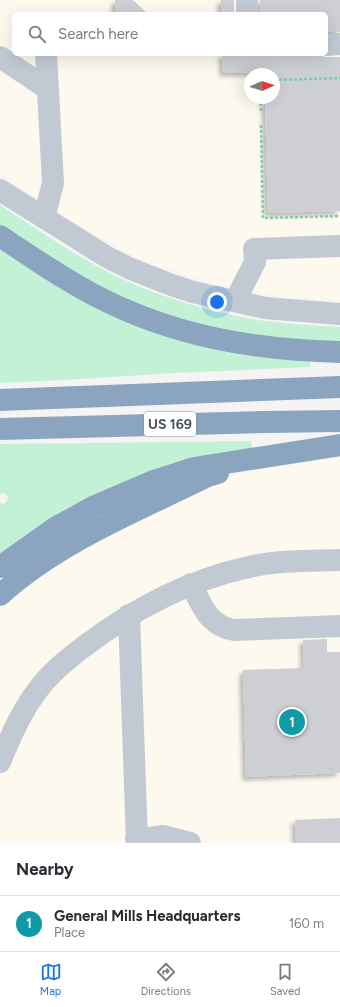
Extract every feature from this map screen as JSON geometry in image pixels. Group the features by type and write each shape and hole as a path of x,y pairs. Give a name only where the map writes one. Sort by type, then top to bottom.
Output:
{"highway":[{"path":"0,236 61,276 96,296 152,320 214,339 246,345 281,350 340,352"},
{"name":"US 169","path":"0,400 340,387"},
{"name":"US 169","path":"0,429 340,421"},
{"path":"0,567 55,528 95,506 151,482 194,468 281,453 340,445"},
{"path":"0,595 28,572 79,540 114,521 208,476 281,453"}],"street":[{"path":"246,0 247,12"},
{"path":"328,45 340,44"},
{"path":"44,218 53,183 46,56"},
{"path":"0,57 48,89"},
{"path":"0,190 107,257 131,269 192,292 235,302 271,308 340,314"},
{"path":"235,302 255,262 254,249 340,246"},
{"path":"0,762 16,724 40,686 61,665 98,636 129,615 162,597 191,584 250,566 274,563 340,560"},
{"path":"191,584 213,621 223,628 234,630 340,626"},
{"path":"129,615 137,840 163,836 190,843"}],"path":[{"path":"280,80 340,78"},
{"path":"260,104 261,112"},
{"path":"261,124 263,218 340,216"}],"shaded area":[{"path":"0,0 340,0 340,301 281,297 218,285 144,261 81,227 0,174"},
{"path":"340,452 340,843 0,843 0,604 53,563 210,484 257,468"}],"green space":[{"path":"0,205 87,261 157,294 217,312 258,320 340,327 340,345 238,336 136,304 91,283 0,225"},
{"path":"0,245 53,280 310,358 310,367 0,383"},
{"path":"251,441 252,450 0,555 0,503 4,504 7,501 8,496 4,493 0,494 0,444"}],"building":[{"path":"115,0 133,0 146,12 115,12"},
{"path":"221,0 234,0 234,12 221,12"},
{"path":"260,0 340,0 340,32 328,32 328,12 260,12"},
{"path":"222,56 340,57 340,211 268,213 265,104 280,104 280,68 244,68 244,73 223,73"},
{"path":"327,639 327,652 340,652 340,773 246,777 243,670 304,668 303,640"},
{"path":"340,818 340,843 296,843 295,820"}],"place":[{"name":"General Mills Headquarters","path":"292,722"}]}
